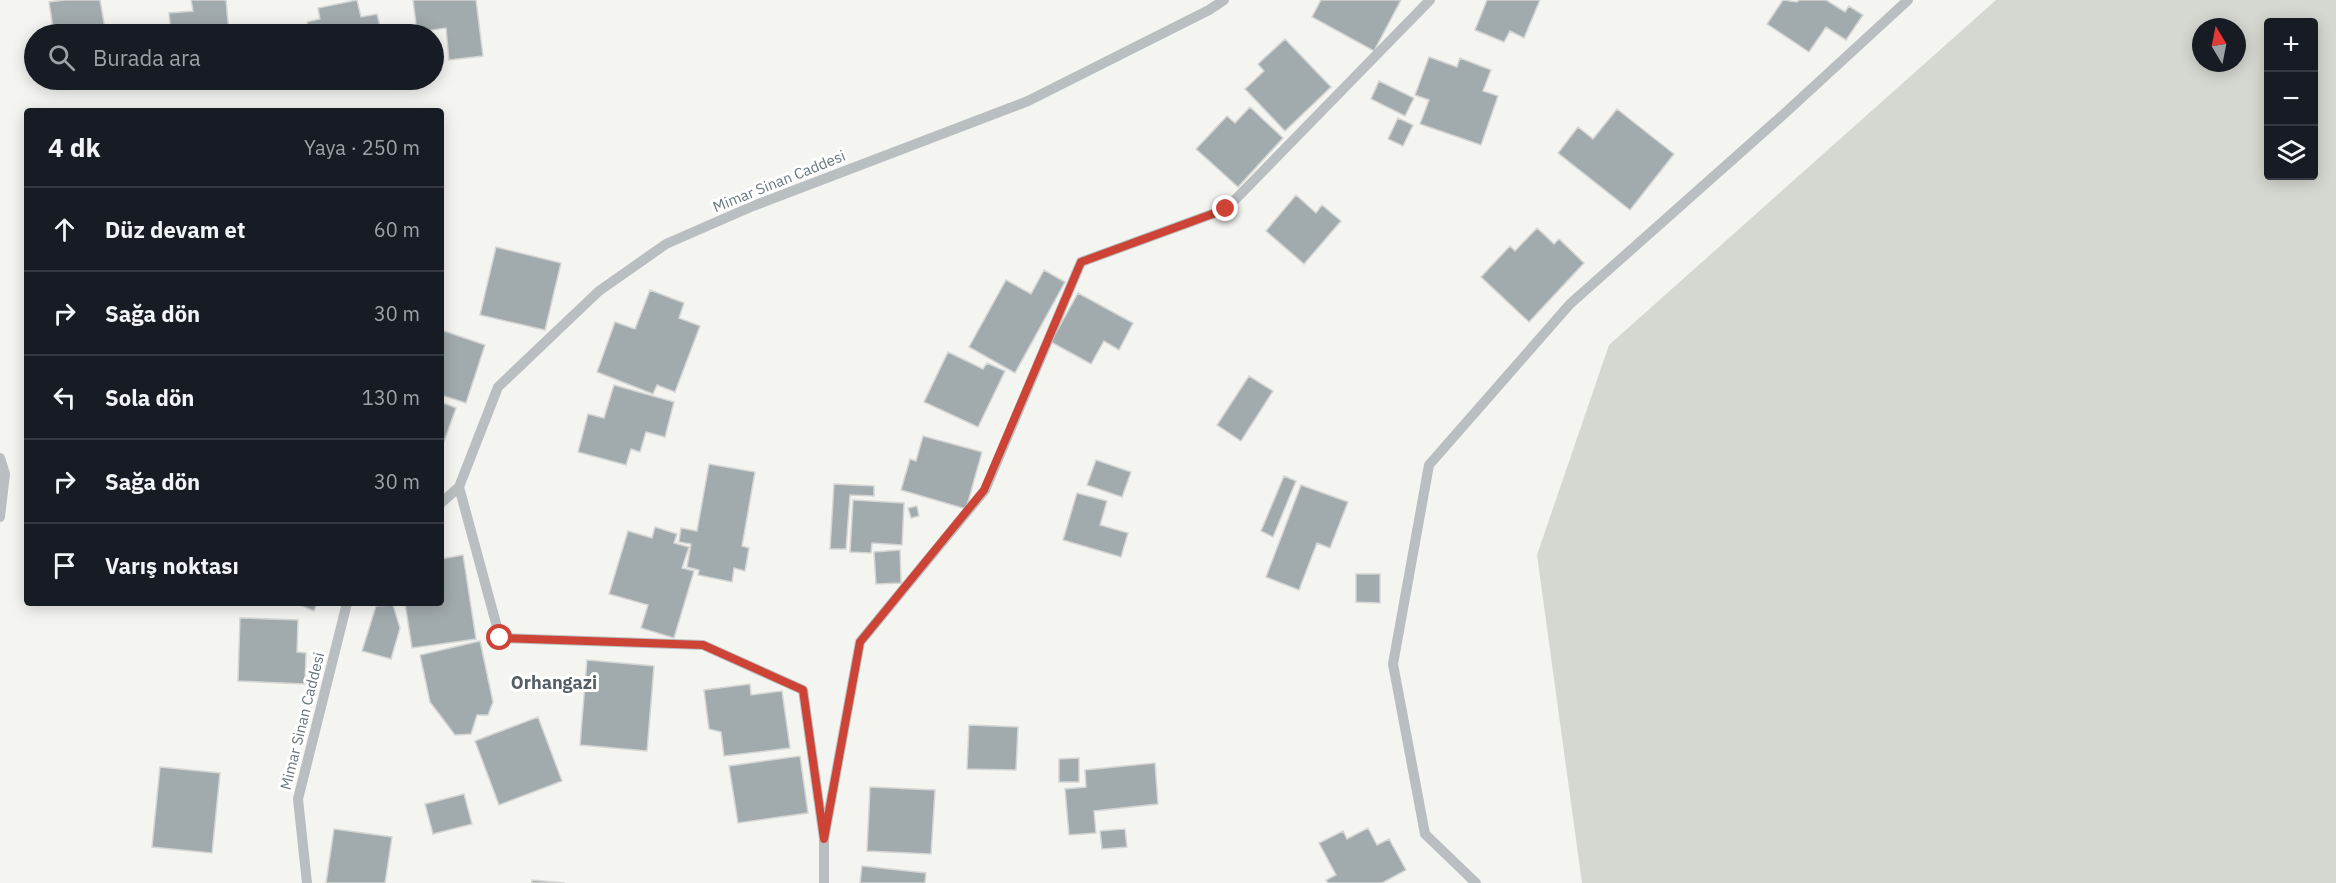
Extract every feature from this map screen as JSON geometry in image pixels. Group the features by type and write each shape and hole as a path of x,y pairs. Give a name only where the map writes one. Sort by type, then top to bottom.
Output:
{"street":[{"name":"Mimar Sinan Caddesi","path":"444,500 459,487 498,387 599,291 666,244 753,206 1028,101 1209,10 1224,0"},
{"path":"824,839 860,642 984,490 1081,262 1226,209 1430,0"},
{"path":"1476,883 1425,834 1393,664 1429,465 1570,304 1784,114 1908,0"},
{"path":"0,458 5,474 0,517"},
{"path":"459,487 500,638 703,645 803,690 824,839 824,883"},
{"name":"Mimar Sinan Caddesi","path":"307,883 298,799 346,606"}],"shaded area":[{"path":"1996,0 2336,0 2336,883 1582,883 1537,555 1609,345"}],"building":[{"path":"100,0 104,24 52,24 49,2"},
{"path":"191,0 226,0 228,24 170,24 169,13 193,11"},
{"path":"357,0 361,17 377,14 380,24 307,24 307,22 320,19 318,8"},
{"path":"413,0 476,0 483,56 449,60 444,24 416,24"},
{"path":"1321,0 1401,0 1374,51 1312,17"},
{"path":"1487,0 1540,0 1524,38 1510,31 1504,42 1475,30"},
{"path":"1783,0 1797,2 1799,0 1826,0 1845,12 1849,6 1863,15 1846,40 1826,27 1809,52 1767,24"},
{"path":"1285,39 1331,87 1285,131 1245,89 1264,71 1258,64"},
{"path":"1429,57 1457,67 1460,58 1491,70 1483,91 1498,96 1481,145 1420,124 1429,100 1415,95"},
{"path":"1379,81 1414,98 1405,116 1371,99"},
{"path":"1250,107 1283,138 1238,187 1196,149 1227,116 1235,123"},
{"path":"1617,109 1674,154 1630,210 1558,153 1578,127 1593,139"},
{"path":"1398,118 1413,125 1403,146 1388,139"},
{"path":"1296,195 1316,213 1322,205 1341,221 1304,264 1266,231"},
{"path":"1537,228 1554,244 1559,239 1584,263 1529,322 1481,277 1510,246 1515,251"},
{"path":"496,247 561,263 545,330 480,315"},
{"path":"1044,270 1065,282 1015,373 969,347 1006,280 1031,294"},
{"path":"650,290 684,303 679,318 700,326 675,392 657,385 653,394 597,372 615,322 635,329"},
{"path":"1078,293 1133,323 1119,350 1104,341 1091,364 1051,342"},
{"path":"444,331 485,345 466,403 444,396"},
{"path":"948,352 983,369 987,363 1005,371 978,427 924,402"},
{"path":"1249,376 1273,391 1241,441 1217,425"},
{"path":"614,385 674,402 665,437 646,432 640,452 631,449 626,465 578,452 588,414 604,418"},
{"path":"444,403 456,408 444,442"},
{"path":"923,436 982,452 966,509 901,490 910,459 916,461"},
{"path":"1096,460 1131,472 1122,497 1087,485"},
{"path":"709,464 755,472 742,546 749,548 745,571 734,568 732,582 698,575 699,570 687,567 691,544 679,542 681,528 697,531"},
{"path":"1284,476 1296,481 1273,537 1261,531"},
{"path":"834,484 874,486 874,496 850,495 846,549 830,549"},
{"path":"1301,485 1348,502 1330,548 1317,543 1299,590 1266,577"},
{"path":"1077,493 1107,501 1100,525 1128,533 1121,557 1063,540"},
{"path":"853,500 904,503 902,545 872,543 871,553 850,552"},
{"path":"917,506 919,516 911,518 908,508"},
{"path":"655,527 677,534 674,543 689,547 682,568 694,571 674,638 641,628 648,605 609,594 628,531 652,538"},
{"path":"900,550 901,583 876,584 874,552"},
{"path":"463,555 476,639 412,648 405,606 444,606 444,558"},
{"path":"1356,574 1380,574 1380,603 1356,602"},
{"path":"302,606 316,606 314,611"},
{"path":"376,606 393,606 400,628 391,659 362,651"},
{"path":"240,618 298,620 297,652 306,653 305,684 238,681"},
{"path":"480,641 493,702 488,715 477,715 471,734 455,735 430,702 420,655"},
{"path":"587,660 654,666 647,751 580,745"},
{"path":"750,684 751,695 782,691 790,748 724,756 721,732 709,729 704,690"},
{"path":"538,717 562,781 499,805 475,741"},
{"path":"969,725 1018,727 1016,770 967,769"},
{"path":"800,756 808,813 738,823 729,766"},
{"path":"1079,758 1079,782 1059,782 1059,759"},
{"path":"1155,763 1158,804 1094,811 1096,833 1069,835 1065,789 1086,787 1085,770"},
{"path":"160,767 220,773 212,853 152,847"},
{"path":"870,787 935,790 931,854 867,851"},
{"path":"464,794 472,824 433,834 425,804"},
{"path":"1368,828 1377,845 1389,839 1406,870 1382,883 1328,883 1326,880 1336,875 1319,843 1343,831 1347,839"},
{"path":"334,829 392,837 385,883 326,883"},
{"path":"1125,829 1127,847 1102,849 1100,831"},
{"path":"862,866 926,873 925,883 860,883"},
{"path":"532,880 565,883 532,883"}],"district":[{"name":"Orhangazi","path":"554,682"}],"route":[{"path":"500,638 703,645 803,690 824,839 860,642 984,490 1081,262 1226,209"}]}
